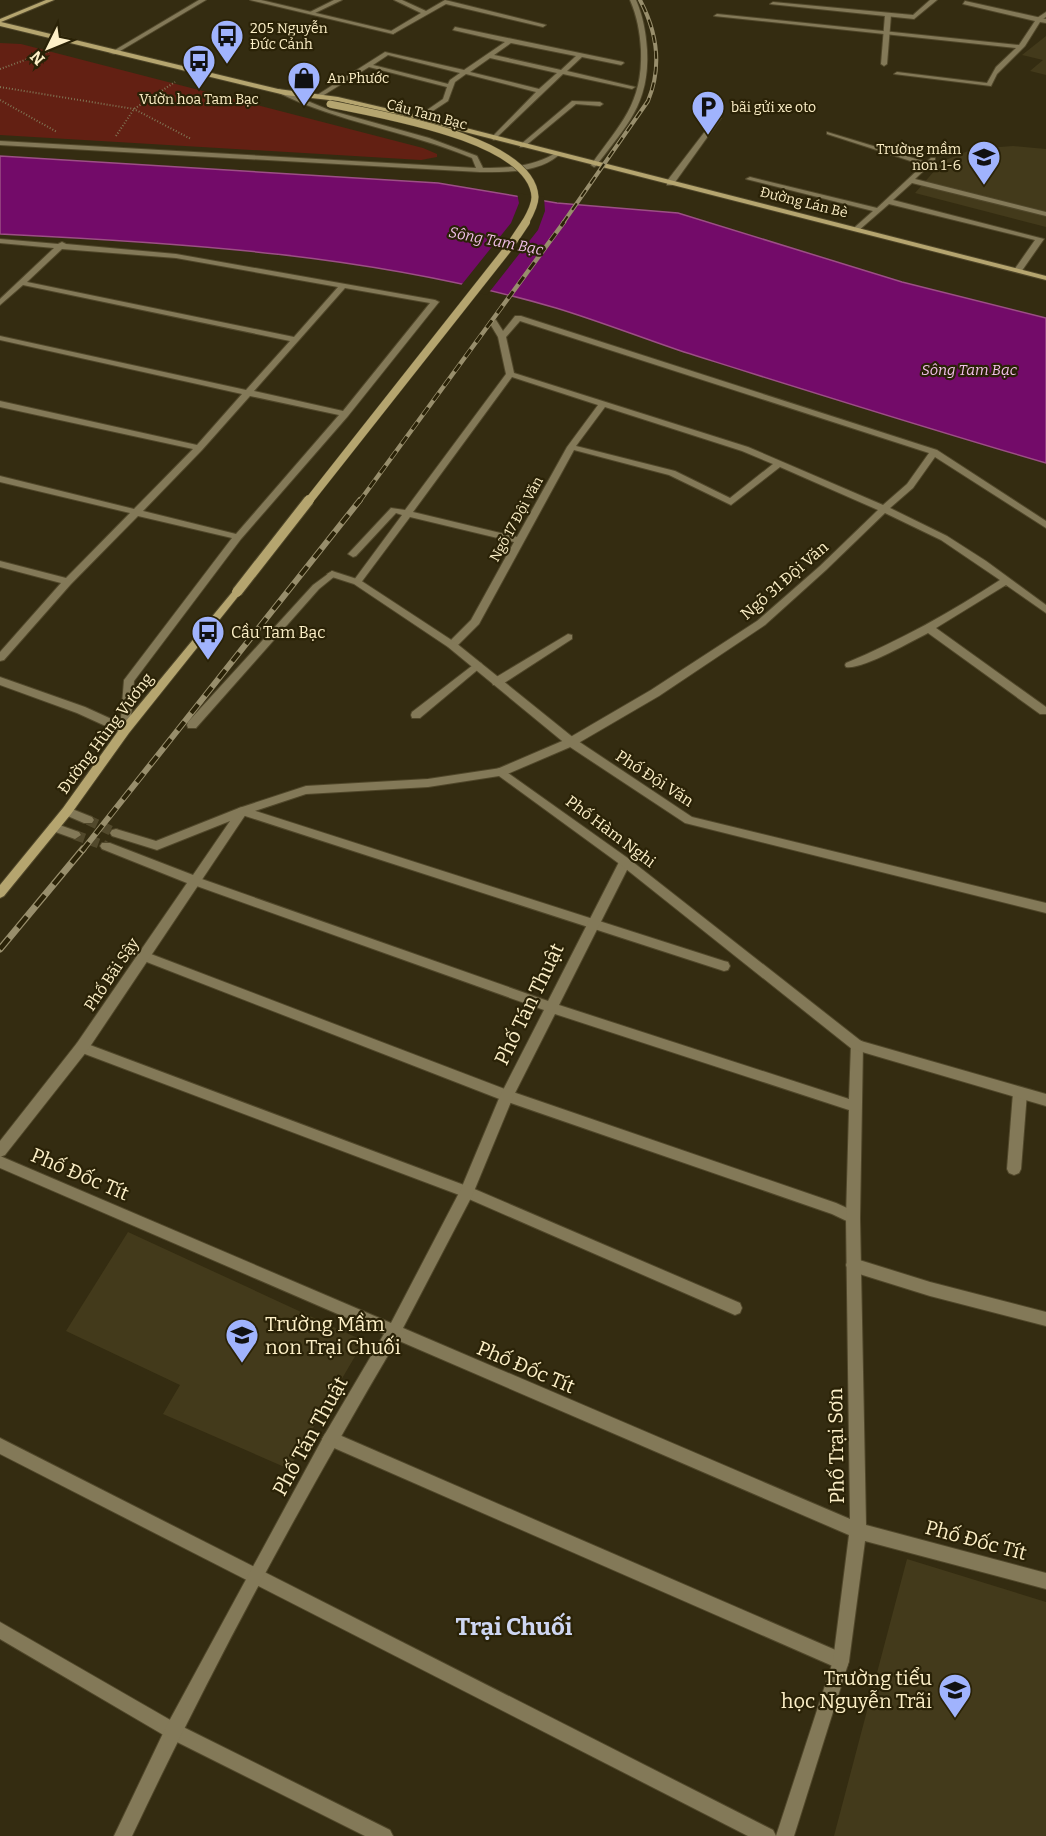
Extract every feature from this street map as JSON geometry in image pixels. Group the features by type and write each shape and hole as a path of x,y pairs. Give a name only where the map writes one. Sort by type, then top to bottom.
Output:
{"main road":[{"path":"0,22 51,0"},
{"path":"0,22 113,53 279,91"},
{"name":"Đường Lán Bè","path":"279,91 419,118 594,165 858,229 1046,278"},
{"name":"Cầu Tam Bạc","path":"237,592 510,246 532,211 536,195 528,177 517,165 482,143 447,131 279,91"},
{"name":"Đường Hùng Vương","path":"0,893 67,811 125,730 237,592"}],"street":[{"path":"113,53 203,0"},
{"path":"253,0 393,32 424,12 445,2 543,25"},
{"path":"311,13 339,0"},
{"path":"397,0 424,12"},
{"path":"594,165 640,96 644,44 639,10 633,0"},
{"path":"773,4 914,17 934,0"},
{"path":"965,3 1043,20"},
{"path":"897,74 988,85 993,71 1006,63 1021,47 1046,14"},
{"path":"884,64 888,15"},
{"path":"717,16 1021,47"},
{"path":"525,31 535,23"},
{"path":"455,29 621,63"},
{"path":"419,118 446,100 452,81 510,41"},
{"path":"317,97 389,53 540,91"},
{"path":"494,138 540,91 582,55"},
{"path":"490,56 632,87"},
{"path":"367,65 450,86"},
{"path":"279,91 306,107 446,143 476,157 480,170"},
{"path":"522,146 574,102 600,105"},
{"path":"670,183 718,118"},
{"path":"829,133 930,161 858,229"},
{"path":"0,143 480,170 510,169 544,163 556,155"},
{"path":"750,179 877,210"},
{"path":"910,180 1046,214"},
{"path":"887,201 1040,239 1018,270"},
{"path":"0,241 62,244 176,256 435,302 345,414 238,537 129,680 125,730 81,710 1,684"},
{"path":"0,303 62,244"},
{"path":"23,282 294,339"},
{"path":"0,658 68,582 199,448 344,285"},
{"path":"501,337 518,318 934,452 1046,525"},
{"path":"357,582 510,374 501,337 493,322"},
{"path":"0,338 345,414"},
{"path":"510,374 602,405 704,435 780,463 944,538 1046,610"},
{"path":"0,404 199,448"},
{"name":"Ngõ 17 Đội Văn","path":"452,645 475,622 571,447 602,405"},
{"path":"571,447 672,473 731,502 780,463"},
{"name":"Ngõ 31 Đội Văn","path":"501,771 571,742 656,693 761,623 824,568 910,486 934,452"},
{"path":"0,479 139,511 238,537"},
{"path":"353,554 394,510 521,541"},
{"path":"0,564 68,582"},
{"name":"Phố Đội Văn","path":"192,725 316,587 332,574 357,582 452,645 571,742 689,820 1046,908"},
{"path":"850,666 895,648 930,629 1006,580"},
{"path":"930,629 1044,711"},
{"path":"497,682 568,637"},
{"path":"416,715 477,665"},
{"path":"116,833 157,846 243,811 306,790 429,783 501,771"},
{"name":"Phố Hàm Nghi","path":"501,771 625,862 857,1045 1046,1100"},
{"path":"67,811 88,820"},
{"path":"243,811 724,966"},
{"name":"Phố Bãi Sậy","path":"0,1152 82,1047 243,811"},
{"path":"54,827 75,834"},
{"path":"106,846 552,1008 856,1107"},
{"name":"Phố Tán Thuật","path":"123,1836 173,1731 330,1439 393,1333 466,1192 507,1095 552,1008 592,922 625,862"},
{"path":"143,956 507,1095 825,1205 853,1218"},
{"name":"Phố Trại Sơn","path":"785,1836 841,1661 858,1531 853,1218 857,1045"},
{"path":"82,1047 466,1192 735,1308"},
{"path":"1014,1169 1020,1093"},
{"name":"Phố Đốc Tít","path":"0,1162 393,1333 858,1531 1046,1581"},
{"path":"854,1265 1046,1319"},
{"path":"330,1439 841,1661"},
{"path":"0,1446 768,1836"},
{"path":"0,1630 173,1731 384,1836"}],"path":[{"path":"0,69 52,51"},
{"path":"112,142 134,109 175,82"},
{"path":"0,87 134,109 197,142"},
{"path":"0,100 61,134"}],"shaded area":[{"path":"1046,36 1046,75 1030,71 1043,60 1022,55"},
{"path":"0,43 21,44 423,148 437,154 437,157 421,160 0,135"},
{"name":"Trường mầm non 1-6","path":"1013,146 1046,149 1046,227 915,193 943,161 973,149"},
{"name":"Trường Mầm non Trại Chuối","path":"128,1232 364,1341 289,1469 163,1414 180,1385 66,1331"},
{"name":"Trường tiểu học Nguyễn Trãi","path":"907,1559 1046,1602 1046,1836 834,1836"}],"water":[{"name":"Sông Tam Bạc","path":"0,156 438,183 557,203 678,213 902,282 1046,318 1046,463 684,352 556,308 488,290 419,275 280,255 210,247 0,234"}],"pier":[{"path":"517,193 544,197 545,211 538,230 487,295 459,288 511,223 519,203"}],"tunnel":[{"path":"88,820 116,833"},
{"path":"75,835 106,846"}],"railway":[{"path":"563,223 648,101 655,75 656,50 650,24 640,0"},
{"path":"359,502 564,222"},
{"path":"82,851 360,500"},
{"path":"0,949 83,849"}],"place":[{"name":"205 Nguyễn Đức Cảnh","path":"227,65"},
{"name":"Vườn hoa Tam Bạc","path":"199,90"},
{"name":"An Phước","path":"304,107"},
{"name":"bãi gửi xe oto","path":"708,136"},
{"name":"Trường mầm non 1-6","path":"984,186"},
{"name":"Cầu Tam Bạc","path":"208,661"},
{"name":"Trường Mầm non Trại Chuối","path":"242,1364"},
{"name":"Trường tiểu học Nguyễn Trãi","path":"955,1719"}],"district":[{"name":"Trại Chuối","path":"514,1627"}]}
